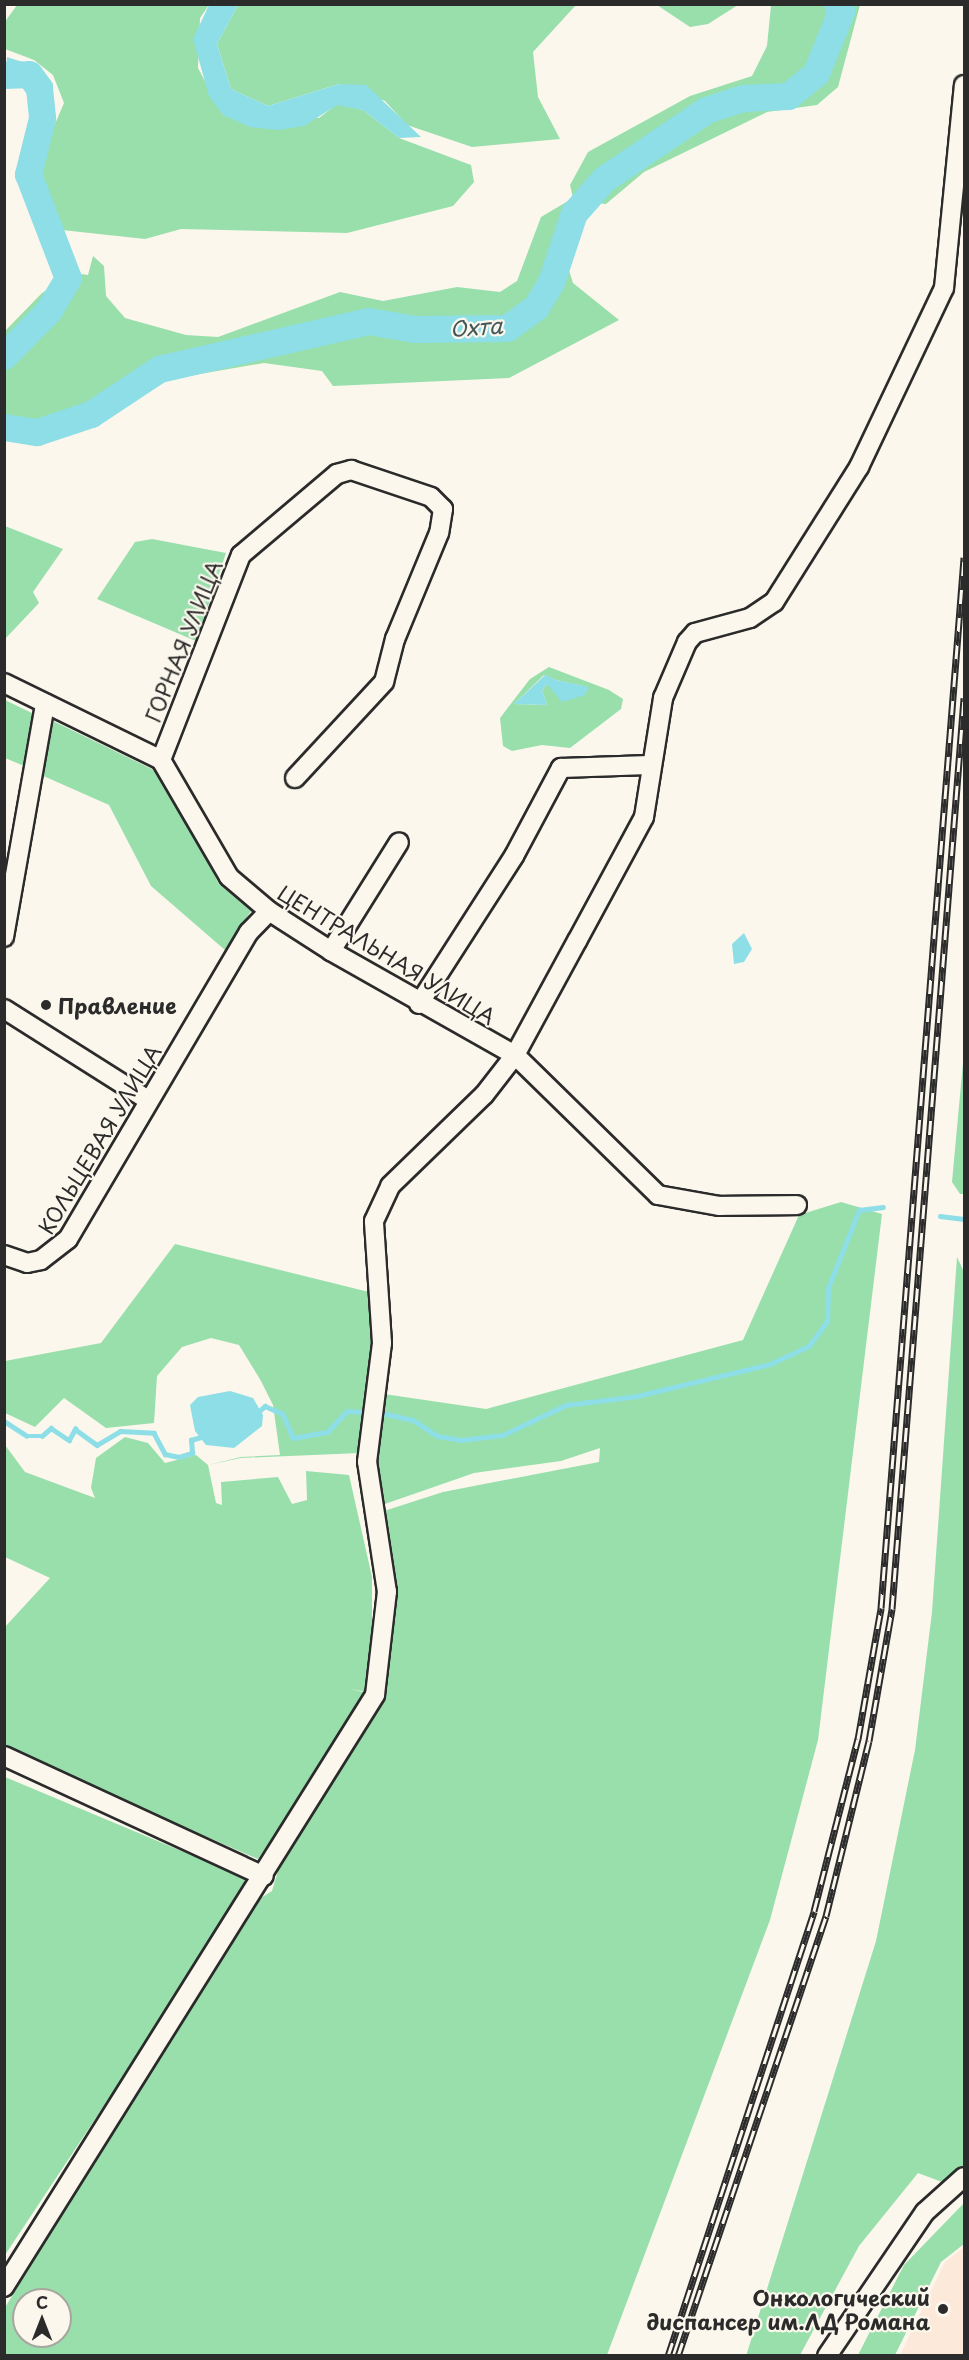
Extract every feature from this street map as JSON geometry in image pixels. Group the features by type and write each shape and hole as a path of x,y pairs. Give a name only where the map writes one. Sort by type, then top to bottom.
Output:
{"street":[{"path":"4,2287 264,1876 375,1695 383,1666 387,1592 367,1462 379,1392 382,1343 374,1221 390,1186 484,1095 514,1055 644,817 649,765 663,698 687,642 708,627 761,613 789,585 800,555 859,467 927,328 944,288 964,85"},
{"name":"ГОРНАЯ УЛИЦА","path":"161,760 241,555 337,474 351,470 431,497 443,509 439,532 395,639 384,681 295,778"},
{"path":"4,683 161,760"},
{"path":"4,937 45,704"},
{"name":"ЦЕНТРАЛЬНАЯ УЛИЦА","path":"161,760 229,877 269,911 331,951 419,1004 514,1055 658,1195 720,1206 797,1205"},
{"path":"419,1004 514,856 561,768 649,765"},
{"path":"331,951 399,842"},
{"name":"КОЛЬЦЕВАЯ УЛИЦА","path":"4,1255 27,1263 56,1253 249,932 269,911"},
{"path":"4,1009 148,1100"},
{"path":"4,1756 264,1876"},
{"path":"827,2355 911,2229 964,2177"}],"shaded area":[{"name":"Онкологический диспансер им.ЛД Романа","path":"964,2247 964,2355 900,2355 945,2262"}],"green space":[{"path":"17,5 209,5 200,18 198,68 223,115 319,118 337,104 363,110 399,138 471,165 474,182 453,206 347,233 181,229 145,239 62,230 44,208 39,174 40,159 64,103 53,75 34,60 5,49 4,23"},
{"path":"238,5 576,5 533,52 538,97 560,139 472,147 407,125 385,101 339,84 268,106 231,89 217,44"},
{"path":"657,5 738,5 708,24 690,27"},
{"path":"771,5 860,5 838,87 817,105 767,112 644,172 606,204 584,202 585,217 567,264 573,283 619,320 509,378 333,386 322,371 264,363 165,380 96,421 40,446 5,435 5,331 42,293 74,273 88,275 93,256 104,266 106,296 125,318 186,335 218,337 340,292 383,301 457,287 500,292 517,281 541,217 573,198 570,185 588,152 690,96 752,76 767,46"},
{"path":"5,526 63,549 33,592 39,603 5,639"},
{"path":"152,539 226,553 196,641 97,599 135,542"},
{"path":"549,667 609,690 623,699 621,709 570,748 542,745 512,751 503,746 500,718 530,679","holes":["544,675 588,687 547,684 542,690 547,705 514,704"]},
{"path":"5,700 36,715 29,768 5,758"},
{"path":"53,721 162,774 219,884 251,911 225,950 151,886 109,805 39,774 48,723"},
{"path":"964,1052 964,1194 960,1194 952,1182"},
{"path":"841,1202 882,1214 818,1740 770,1920 607,2355 5,2355 4,2309 12,2296 12,2348 72,2348 72,2288 17,2288 256,1901 272,1891 282,1858 380,1699 396,1597 384,1511 443,1492 599,1462 600,1448 561,1461 474,1473 382,1505 373,1459 384,1394 486,1409 743,1340 799,1215"},
{"path":"175,1244 373,1293 375,1351 360,1453 241,1458 208,1465 241,1457 280,1455 273,1405 261,1381 239,1345 211,1338 182,1347 157,1376 154,1423 106,1428 64,1398 35,1427 5,1413 5,1361 101,1343"},
{"path":"957,1257 964,1272 964,2166 942,2182 918,2173 859,2246 800,2355 746,2356 876,1941 915,1750 932,1612"},
{"path":"125,1437 148,1443 165,1463 196,1455 208,1465 216,1503 222,1505 221,1482 278,1477 292,1504 307,1500 306,1471 349,1475 372,1577 372,1693 350,1689 371,1694 258,1859 5,1749 4,1628 50,1578 5,1557 5,1445 25,1472 95,1498 91,1488 96,1458"},
{"path":"5,1777 253,1881 5,2255"},
{"path":"964,2203 964,2244 941,2262 895,2355 858,2355 904,2265"}],"water":[{"path":"209,5 238,5 217,44 231,89 268,106 339,84 366,85 421,137 399,138 363,110 337,105 304,126 278,130 250,127 223,115 209,96 193,39"},
{"path":"7,57 41,68 53,84 50,119 33,141 36,113 24,89 5,80"},
{"path":"545,675 556,680 589,687 585,695 562,702 547,684 542,690 547,705 514,704"},
{"path":"744,933 752,949 744,962 734,964 732,944"},
{"path":"230,1391 253,1398 263,1415 262,1426 234,1448 206,1445 195,1431 190,1405 198,1397"}],"waterway":[{"name":"Охта","path":"4,427 37,432 91,414 159,369 368,321 415,329 507,328 536,307 551,282 574,213 604,179 706,110 743,98 788,96 816,73 841,11 837,4"},
{"name":"Охта","path":"4,75 29,74 39,88 42,118 28,174 68,278 49,310 4,356"},
{"path":"378,1412 413,1420 438,1436 460,1440 503,1435 566,1405 637,1396 770,1364 809,1346 827,1321 828,1288 859,1210 883,1207"},
{"path":"940,1216 964,1219"},
{"path":"256,1414 265,1406 283,1414 293,1438 327,1432 347,1411 369,1412"},
{"path":"4,1421 27,1436 42,1436 51,1428 69,1440 75,1429 97,1445 120,1431 154,1433 165,1454 179,1457 192,1453 191,1440 204,1436"}],"railway":[{"path":"668,2356 814,1911 858,1739 881,1608 964,557"},
{"path":"678,2356 826,1916 869,1741 892,1609 964,698"}],"place":[{"name":"Правление","path":"46,1005"},
{"name":"Онкологический диспансер им.ЛД Романа","path":"943,2309"}]}
